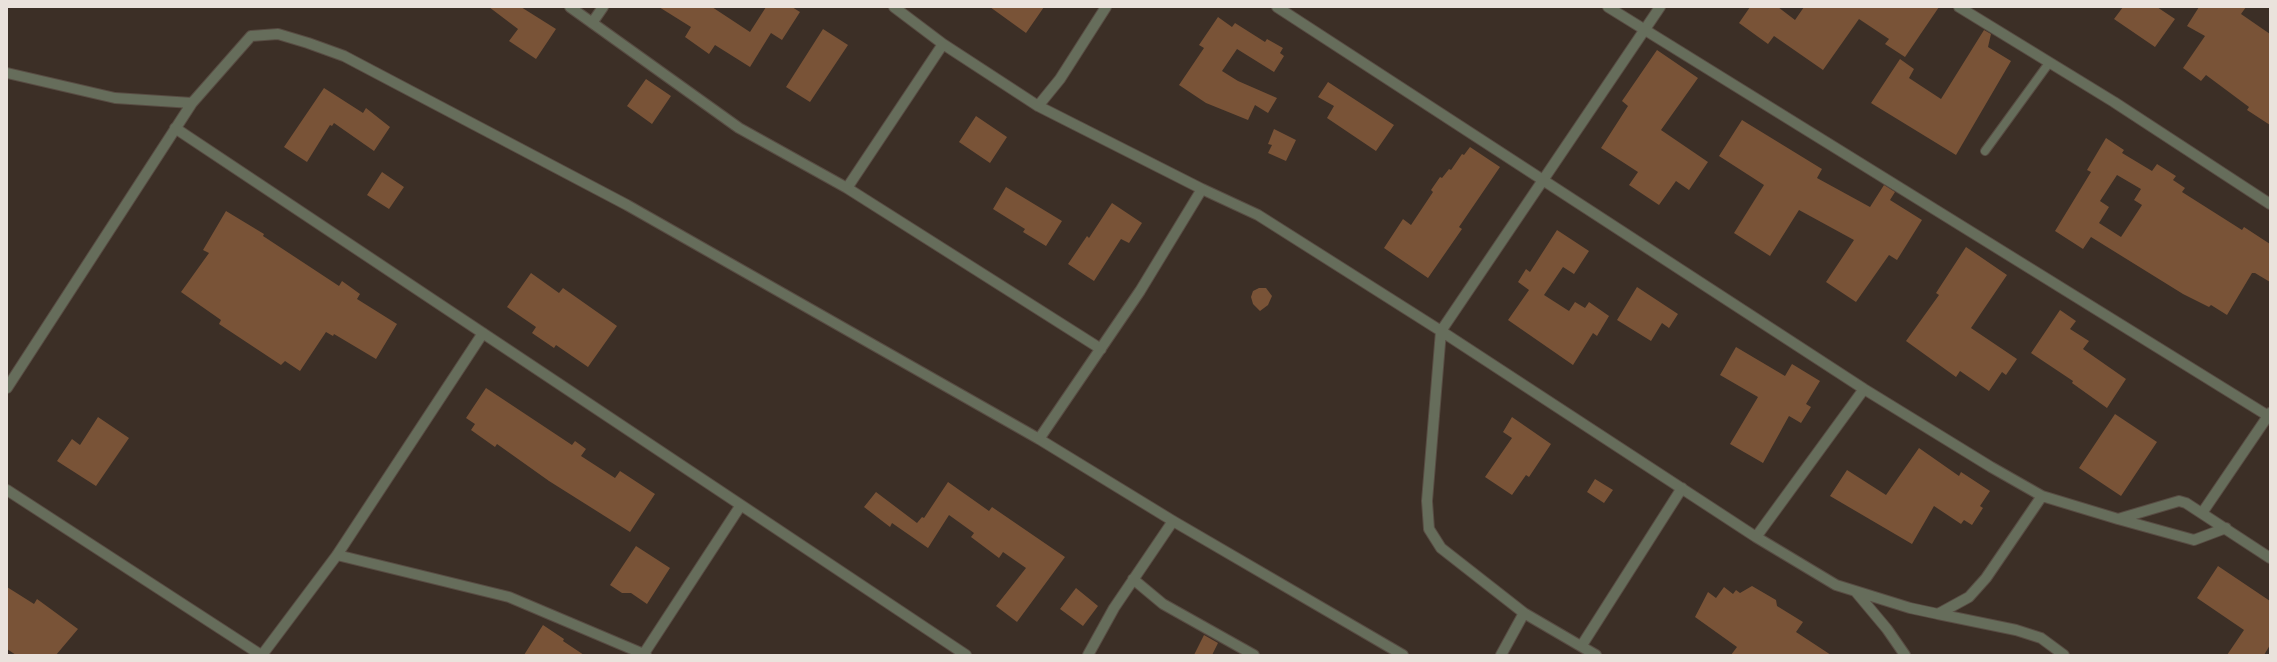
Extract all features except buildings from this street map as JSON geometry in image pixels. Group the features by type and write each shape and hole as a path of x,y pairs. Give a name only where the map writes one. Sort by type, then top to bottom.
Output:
{"street":[{"path":"570,7 739,128 846,188 1101,349"},
{"path":"592,23 603,7"},
{"path":"894,7 943,44 1038,106 1202,189 1258,214 1441,331 1756,538 1836,585 1910,608 2016,630 2041,638 2064,655"},
{"path":"1038,106 1060,79 1106,7"},
{"path":"1277,7 1864,389 1991,467 2042,496 2118,520 2194,540 2226,528"},
{"path":"1608,7 2269,415 2202,513"},
{"path":"1596,655 1582,645 1524,613 1441,548 1428,529 1427,502 1441,331 1660,7"},
{"path":"1959,7 2114,102 2270,204"},
{"path":"7,388 11,373 192,103 251,36 278,34 344,56 627,205 1039,440 1173,521 1403,655"},
{"path":"846,188 943,44"},
{"path":"7,73 115,98 192,103"},
{"path":"175,128 966,655"},
{"path":"1039,440 1140,291 1202,189"},
{"path":"7,490 262,655 337,554 483,333"},
{"path":"1756,538 1864,389"},
{"path":"1582,645 1682,488"},
{"path":"1938,614 1969,597 1982,583 2042,496"},
{"path":"2118,520 2179,501 2186,503 2226,528 2270,558"},
{"path":"337,554 509,597 644,654 741,505"},
{"path":"1088,655 1133,579 1173,521"},
{"path":"1133,579 1163,604 1254,655"},
{"path":"1855,591 1887,629 1905,655"},
{"path":"1501,655 1524,613"}],"lane":[{"path":"1986,151 2049,63"}]}
